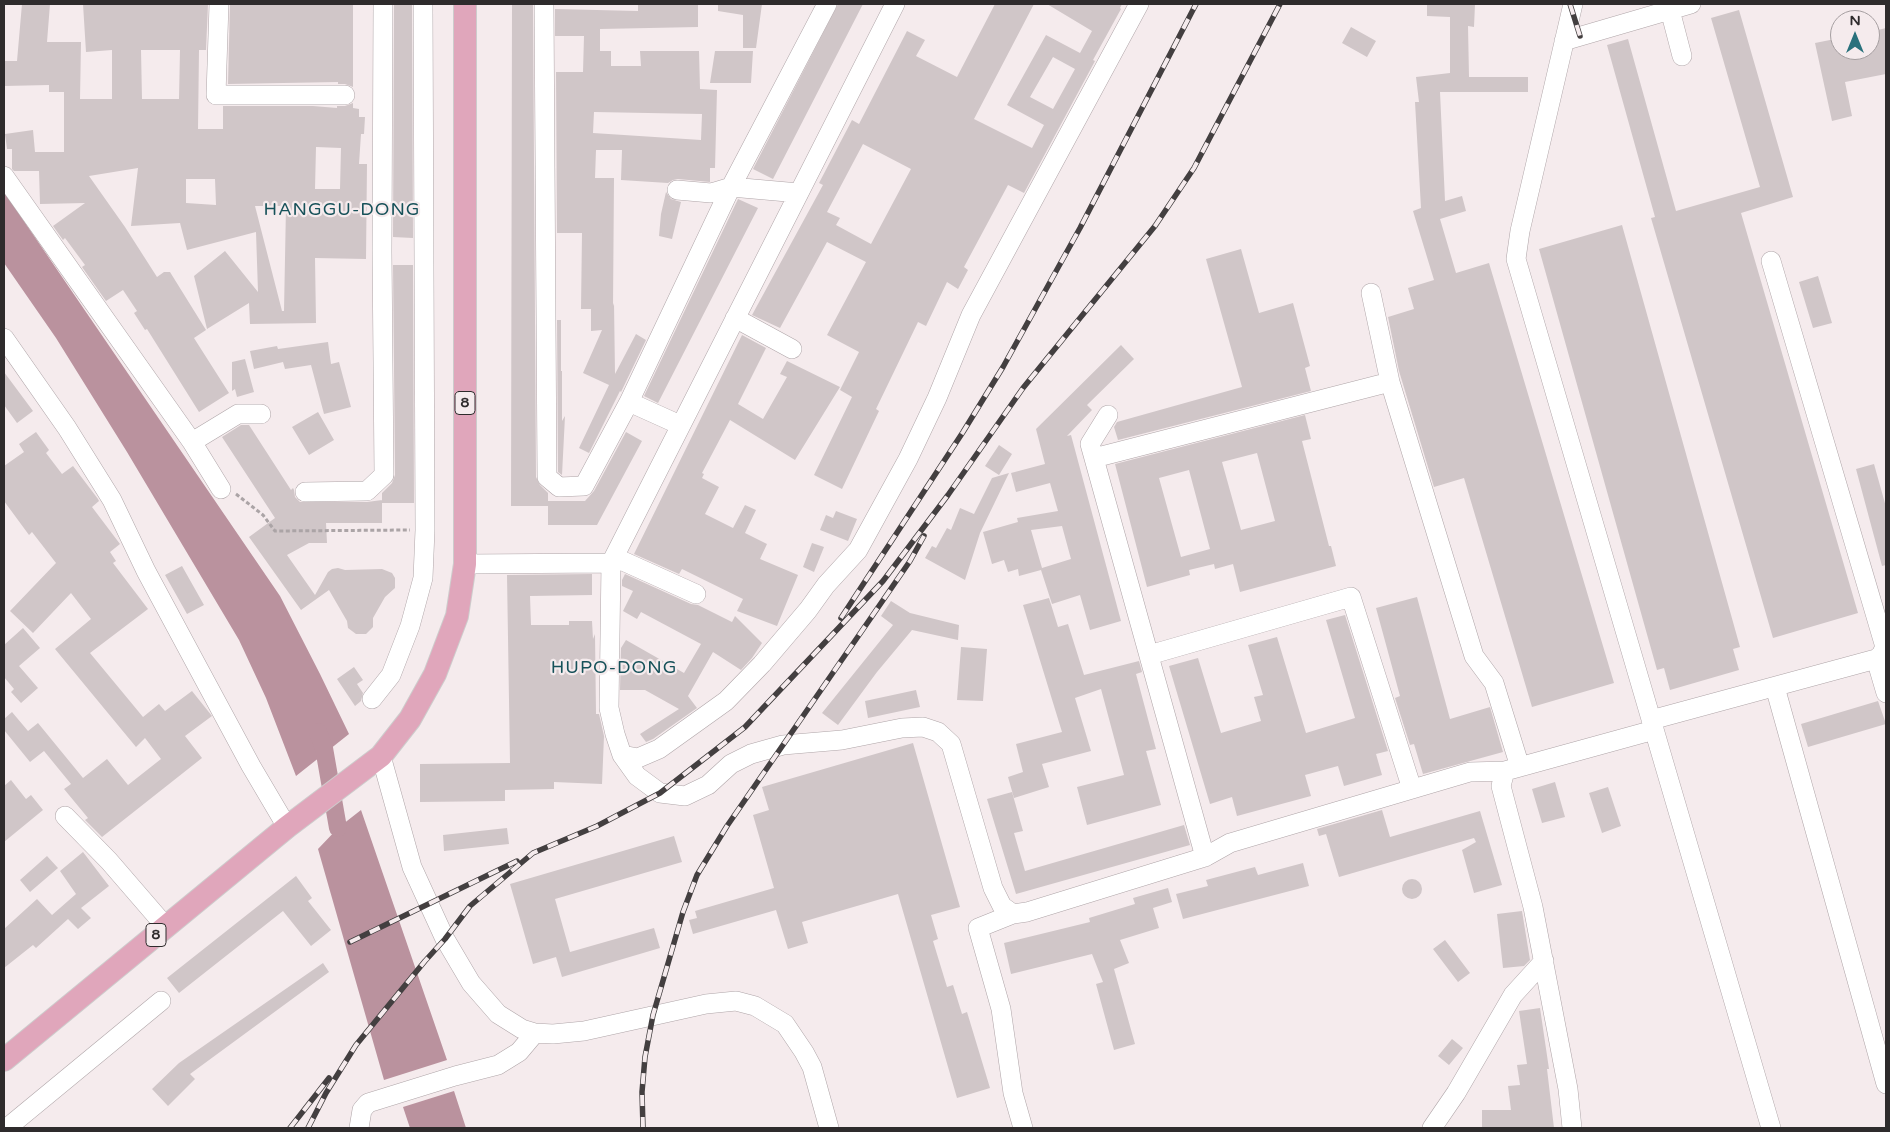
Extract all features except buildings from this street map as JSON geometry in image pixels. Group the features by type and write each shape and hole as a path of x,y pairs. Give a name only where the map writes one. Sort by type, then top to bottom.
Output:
{"main road":[{"name":"8","path":"4,1060 308,810 381,756 410,719 435,674 457,616 465,564 465,4"}],"street":[{"path":"219,4 216,95 345,95"},
{"path":"305,492 367,491 384,475 382,260 383,4"},
{"path":"372,699 391,675 410,626 423,578 425,530 423,4"},
{"path":"544,4 547,476 559,487 584,486 629,402 731,187 828,4"},
{"path":"895,4 613,560 609,708 614,734 622,755 637,776 660,793 685,796 708,785 731,764 751,754 783,745 842,740 902,728 923,727 938,732 951,744 993,888 1002,906 1013,914"},
{"path":"622,755 638,758 659,749 726,701 762,664 808,610 826,585 858,550 908,459 937,398 971,315 1138,4"},
{"path":"1573,4 1520,231 1516,259 1771,1128"},
{"path":"1564,41 1691,4"},
{"path":"1670,10 1682,56"},
{"path":"4,176 192,442 221,489"},
{"path":"677,190 711,193 731,187 799,193"},
{"path":"1023,1128 1013,1093 1001,1009 978,928 1013,914 1028,912 1205,857 1230,843 1470,772 1512,769 1775,687 1876,659 1881,655 1885,647 1771,261"},
{"path":"1371,293 1390,382 1474,656 1494,683 1512,769 1501,786 1534,907 1568,1089 1572,1128"},
{"path":"735,318 792,349"},
{"path":"4,338 67,428 112,500 146,571 203,677 251,766 288,827"},
{"path":"1094,458 1390,382"},
{"path":"629,402 680,425"},
{"path":"192,442 238,414 261,414"},
{"path":"1108,415 1090,444 1205,857"},
{"path":"465,564 613,560 696,594"},
{"path":"1149,655 1351,597 1412,789"},
{"path":"1876,659 1886,693"},
{"path":"1775,687 1886,1084"},
{"path":"381,756 412,867 445,939 472,983 488,1004 507,1021 535,1033 553,1034 584,1032 706,1004 736,1001 755,1006 785,1024 804,1052 812,1067 829,1128"},
{"path":"65,816 109,861 166,927"},
{"path":"1432,1128 1456,1094 1513,995 1544,962"},
{"path":"7,1128 161,1001"},
{"path":"359,1128 362,1110 368,1103 455,1076 498,1065 519,1052 535,1033"}],"path":[{"path":"221,489 238,495 263,515 275,531 425,530"}],"shaded area":[{"path":"4,192 280,596 320,674 349,734 296,776 266,698 239,640 127,452 56,338 4,263"},
{"path":"361,810 447,1060 384,1080 318,849 338,828"},
{"path":"454,1091 466,1128 410,1128 403,1107"}],"waterway":[{"path":"318,732 324,748 338,828"}],"railway":[{"path":"841,618 963,432 1003,367 1080,228 1196,4"},
{"path":"308,1128 326,1093 356,1045 445,939 470,906 533,853 597,826 660,793 745,727 883,581 948,495 1023,388 1155,226 1194,168 1280,4"},
{"path":"1570,4 1580,36"},
{"path":"643,1128 642,1092 645,1057 653,1015 683,912 697,875 727,826 910,561 924,536"},
{"path":"350,942 517,861"},
{"path":"290,1128 329,1078"}],"district":[{"name":"HANGGU-DONG","path":"342,210"},
{"name":"HUPO-DONG","path":"614,668"}]}
